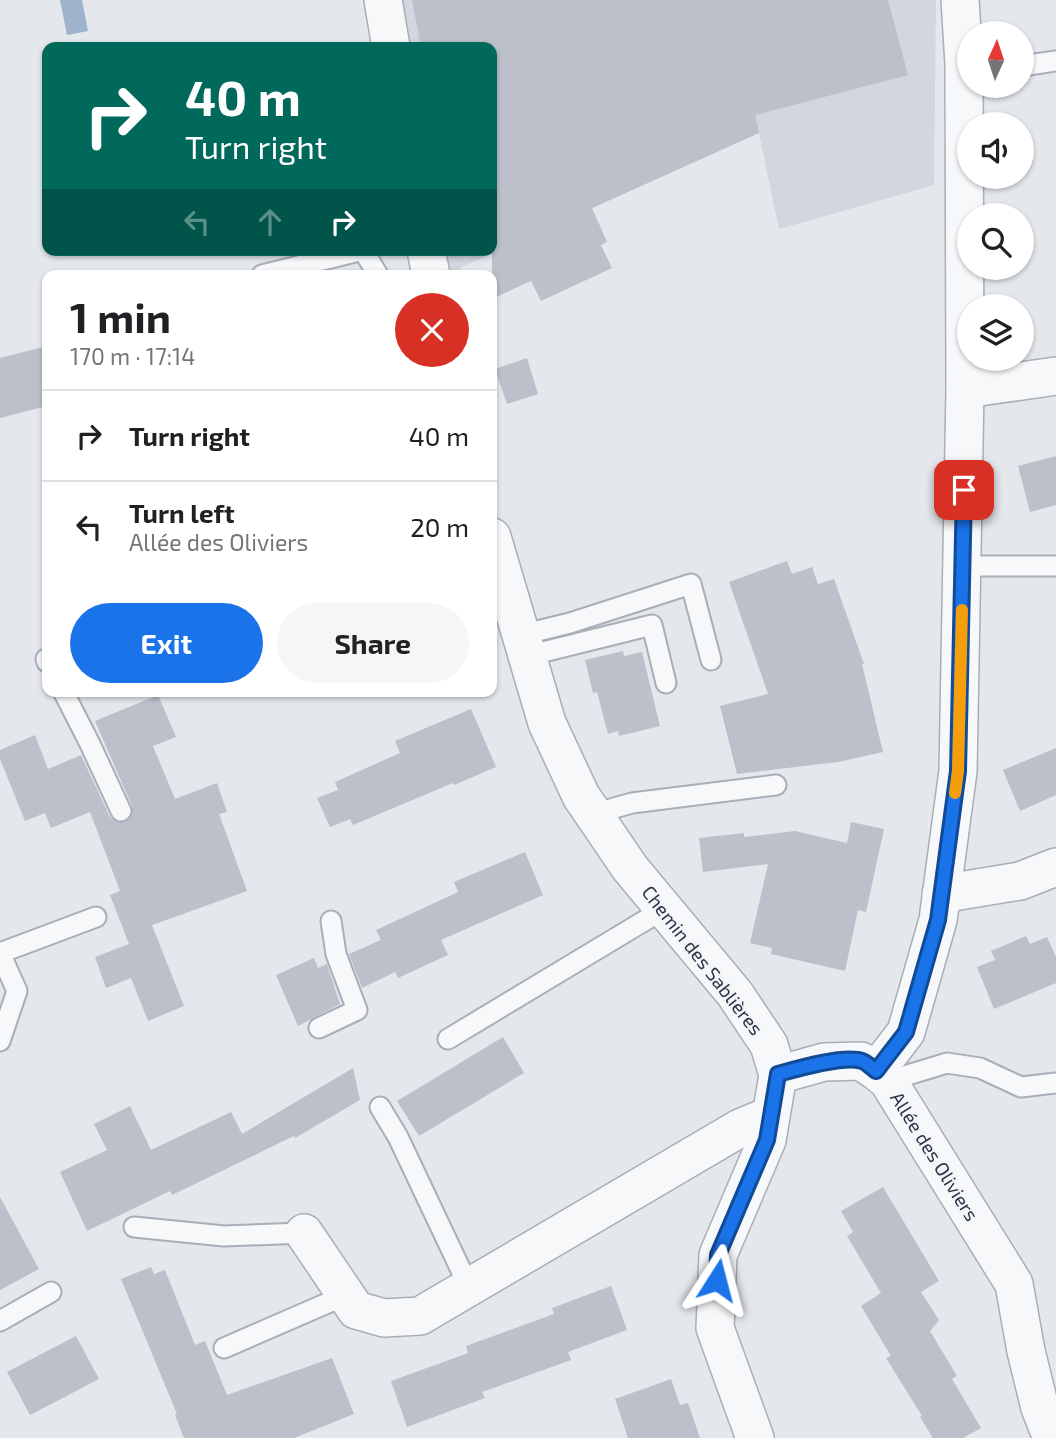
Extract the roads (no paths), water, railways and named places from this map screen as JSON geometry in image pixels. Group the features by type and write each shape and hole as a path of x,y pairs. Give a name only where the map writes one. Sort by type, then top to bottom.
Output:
{"street":[{"path":"383,0 390,42"},
{"path":"960,0 962,21"},
{"path":"778,1074 824,1062 862,1060 882,1076 906,1032 938,920 958,771 967,98"},
{"path":"965,389 1056,376"},
{"name":"Chemin des Sablières","path":"497,554 547,723 581,796 630,868 735,994 769,1045 778,1074 767,1140 718,1255 715,1328 755,1438"},
{"path":"941,894 1020,881 1056,867"},
{"name":"Allée des Oliviers","path":"882,1076 1014,1284 1040,1408 1052,1438"},
{"path":"304,1233 356,1310 384,1318 420,1316 740,1128 771,1115"}],"lane":[{"path":"1034,64 1056,61"},
{"path":"282,270 339,256"},
{"path":"962,566 1056,566"},
{"path":"524,645 570,623 691,584 711,660"},
{"path":"524,645 652,625 666,682"},
{"path":"65,697 121,811"},
{"path":"593,814 632,803 776,785"},
{"path":"448,1040 664,909"},
{"path":"0,1041 17,991 0,953 96,917"},
{"path":"319,1028 357,1010 336,954 331,920"},
{"path":"882,1076 947,1063 980,1068 1021,1087 1056,1083"},
{"path":"380,1107 398,1137 470,1287"},
{"path":"135,1227 224,1236 304,1233"},
{"path":"0,1321 51,1292"},
{"path":"224,1348 346,1295"}],"water":[{"path":"60,0 82,0 88,31 67,35"}]}
